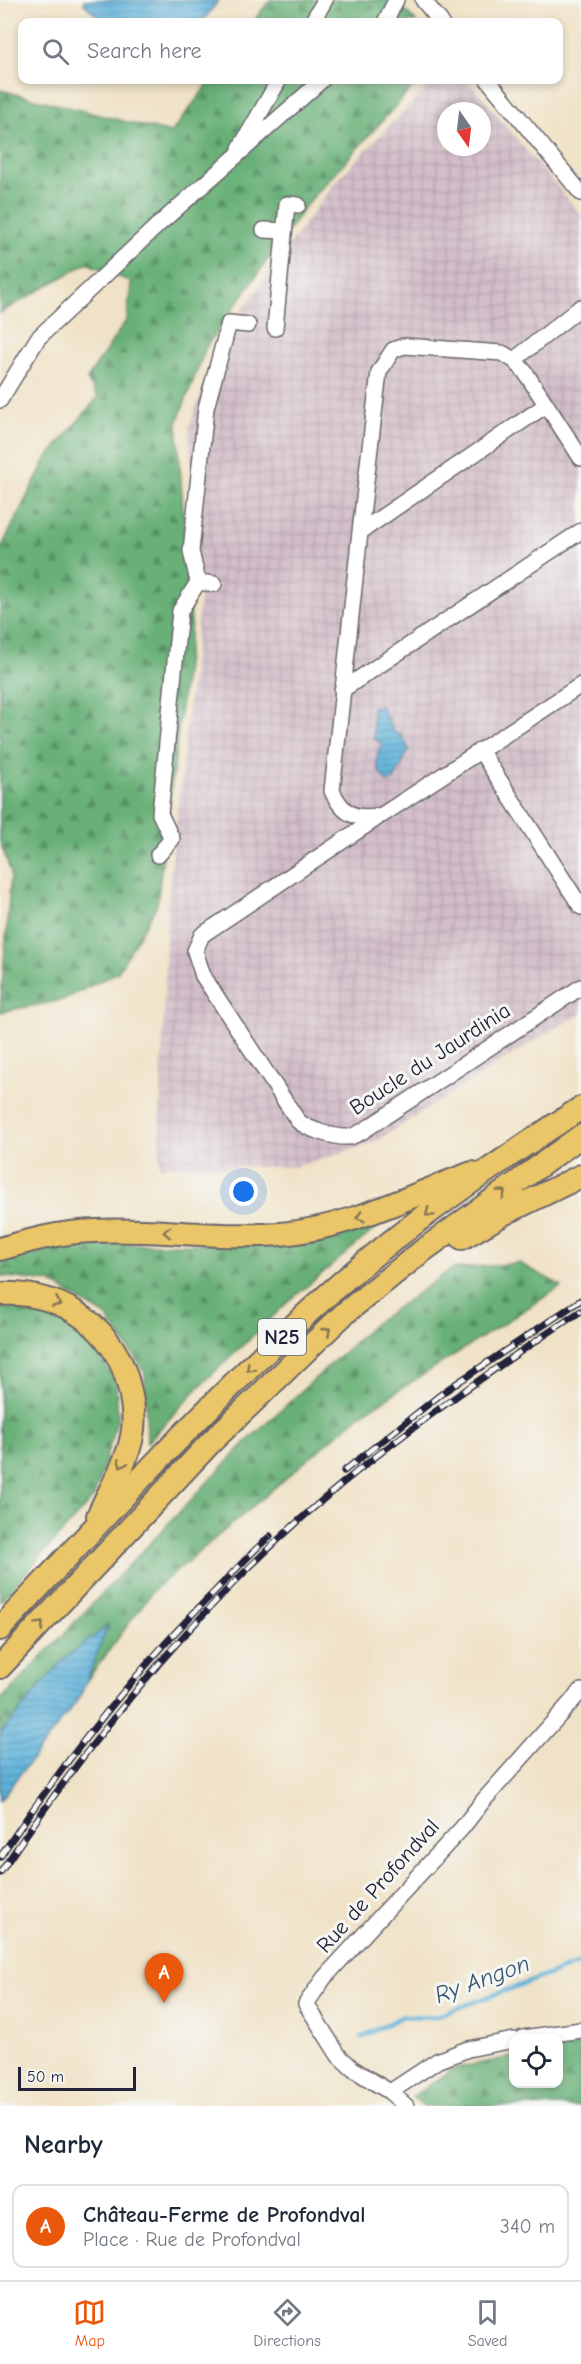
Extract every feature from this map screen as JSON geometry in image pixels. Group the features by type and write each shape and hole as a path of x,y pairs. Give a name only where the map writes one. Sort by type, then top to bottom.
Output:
{"highway":[{"name":"N25","path":"0,1629 201,1416 334,1289 402,1233 493,1165 581,1108"},
{"name":"N25","path":"0,1667 209,1444 345,1313 421,1252 581,1137"},
{"path":"0,1250 43,1237 93,1231 235,1236 283,1234 330,1225 377,1212 440,1184 493,1165"},
{"path":"421,1252 461,1238 581,1176"},
{"path":"0,1294 21,1293 49,1299 70,1308 91,1323 111,1345 126,1374 133,1405 132,1436 122,1465 92,1530"}],"street":[{"path":"314,18 325,0"},
{"path":"387,18 396,0"},
{"path":"423,0 438,18"},
{"path":"232,161 277,84"},
{"path":"0,400 38,338 158,225 318,84"},
{"path":"491,84 581,192"},
{"path":"275,328 287,204 298,205"},
{"path":"264,230 284,231"},
{"path":"514,360 581,307"},
{"path":"158,855 178,840 160,814 180,611 198,582 191,551 206,408 229,323 248,324"},
{"path":"382,815 365,818 350,814 339,805 332,791 380,372 393,350 404,345 502,353 514,360 525,372 581,458"},
{"path":"360,532 546,405"},
{"path":"342,690 581,531"},
{"path":"198,582 214,584"},
{"name":"Boucle du Jaurdinia","path":"581,685 202,935 195,951 203,976 298,1121 307,1129 350,1137 363,1131 581,987"},
{"path":"480,750 581,907"},
{"name":"Rue de Profondval","path":"406,2106 390,2092 353,2069 339,2056 306,2004 324,1978 462,1828 483,1801 581,1691"},
{"path":"552,2034 581,2030"},
{"path":"390,2092 437,2061 468,2049 509,2041"}],"shaded area":[{"path":"430,84 470,84 486,102 437,102 437,156 491,156 491,108 581,215 581,1014 537,1039 373,1143 295,1167 159,1166 167,910 200,598 189,427 222,338 336,181"}],"green space":[{"path":"270,0 396,0 412,18 256,18"},
{"path":"208,84 415,84 307,204 206,347 177,423 191,624 157,905 118,972 63,1000 0,1012 11,873 0,841 0,550 46,459 98,397 87,379 127,319 131,282 87,263 0,313 0,90 171,133"},
{"path":"382,1223 287,1303 199,1387 147,1443 145,1373 106,1316 50,1282 0,1276 0,1263 3,1261 65,1244 249,1244 312,1240"},
{"path":"519,1263 562,1286 360,1415 152,1592 0,1799 0,1701 243,1445 375,1323 452,1269"},
{"path":"29,1305 83,1330 116,1382 118,1418 94,1497 0,1601 0,1309"},
{"path":"581,2044 581,2106 424,2106 412,2097 455,2068 509,2058 509,2088 563,2088 563,2048"}],"water":[{"path":"84,0 219,0 205,18 100,18 84,4"},
{"path":"381,706 393,732 401,735 409,749 394,780 387,782 377,763 382,743 374,739 372,707"},
{"path":"108,1626 80,1697 0,1800 0,1734 65,1658"}],"waterway":[{"name":"Ry Angon","path":"362,2037 403,2016 433,2017 581,1963"}],"railway":[{"path":"344,1471 445,1391 581,1300"},
{"path":"0,1873 38,1817 120,1709 210,1607 258,1559 308,1513 414,1427 581,1311"},
{"path":"0,1857 76,1751 130,1684 188,1619 270,1536"}],"place":[{"name":"Château-Ferme de Profondval","path":"164,2003"}]}
